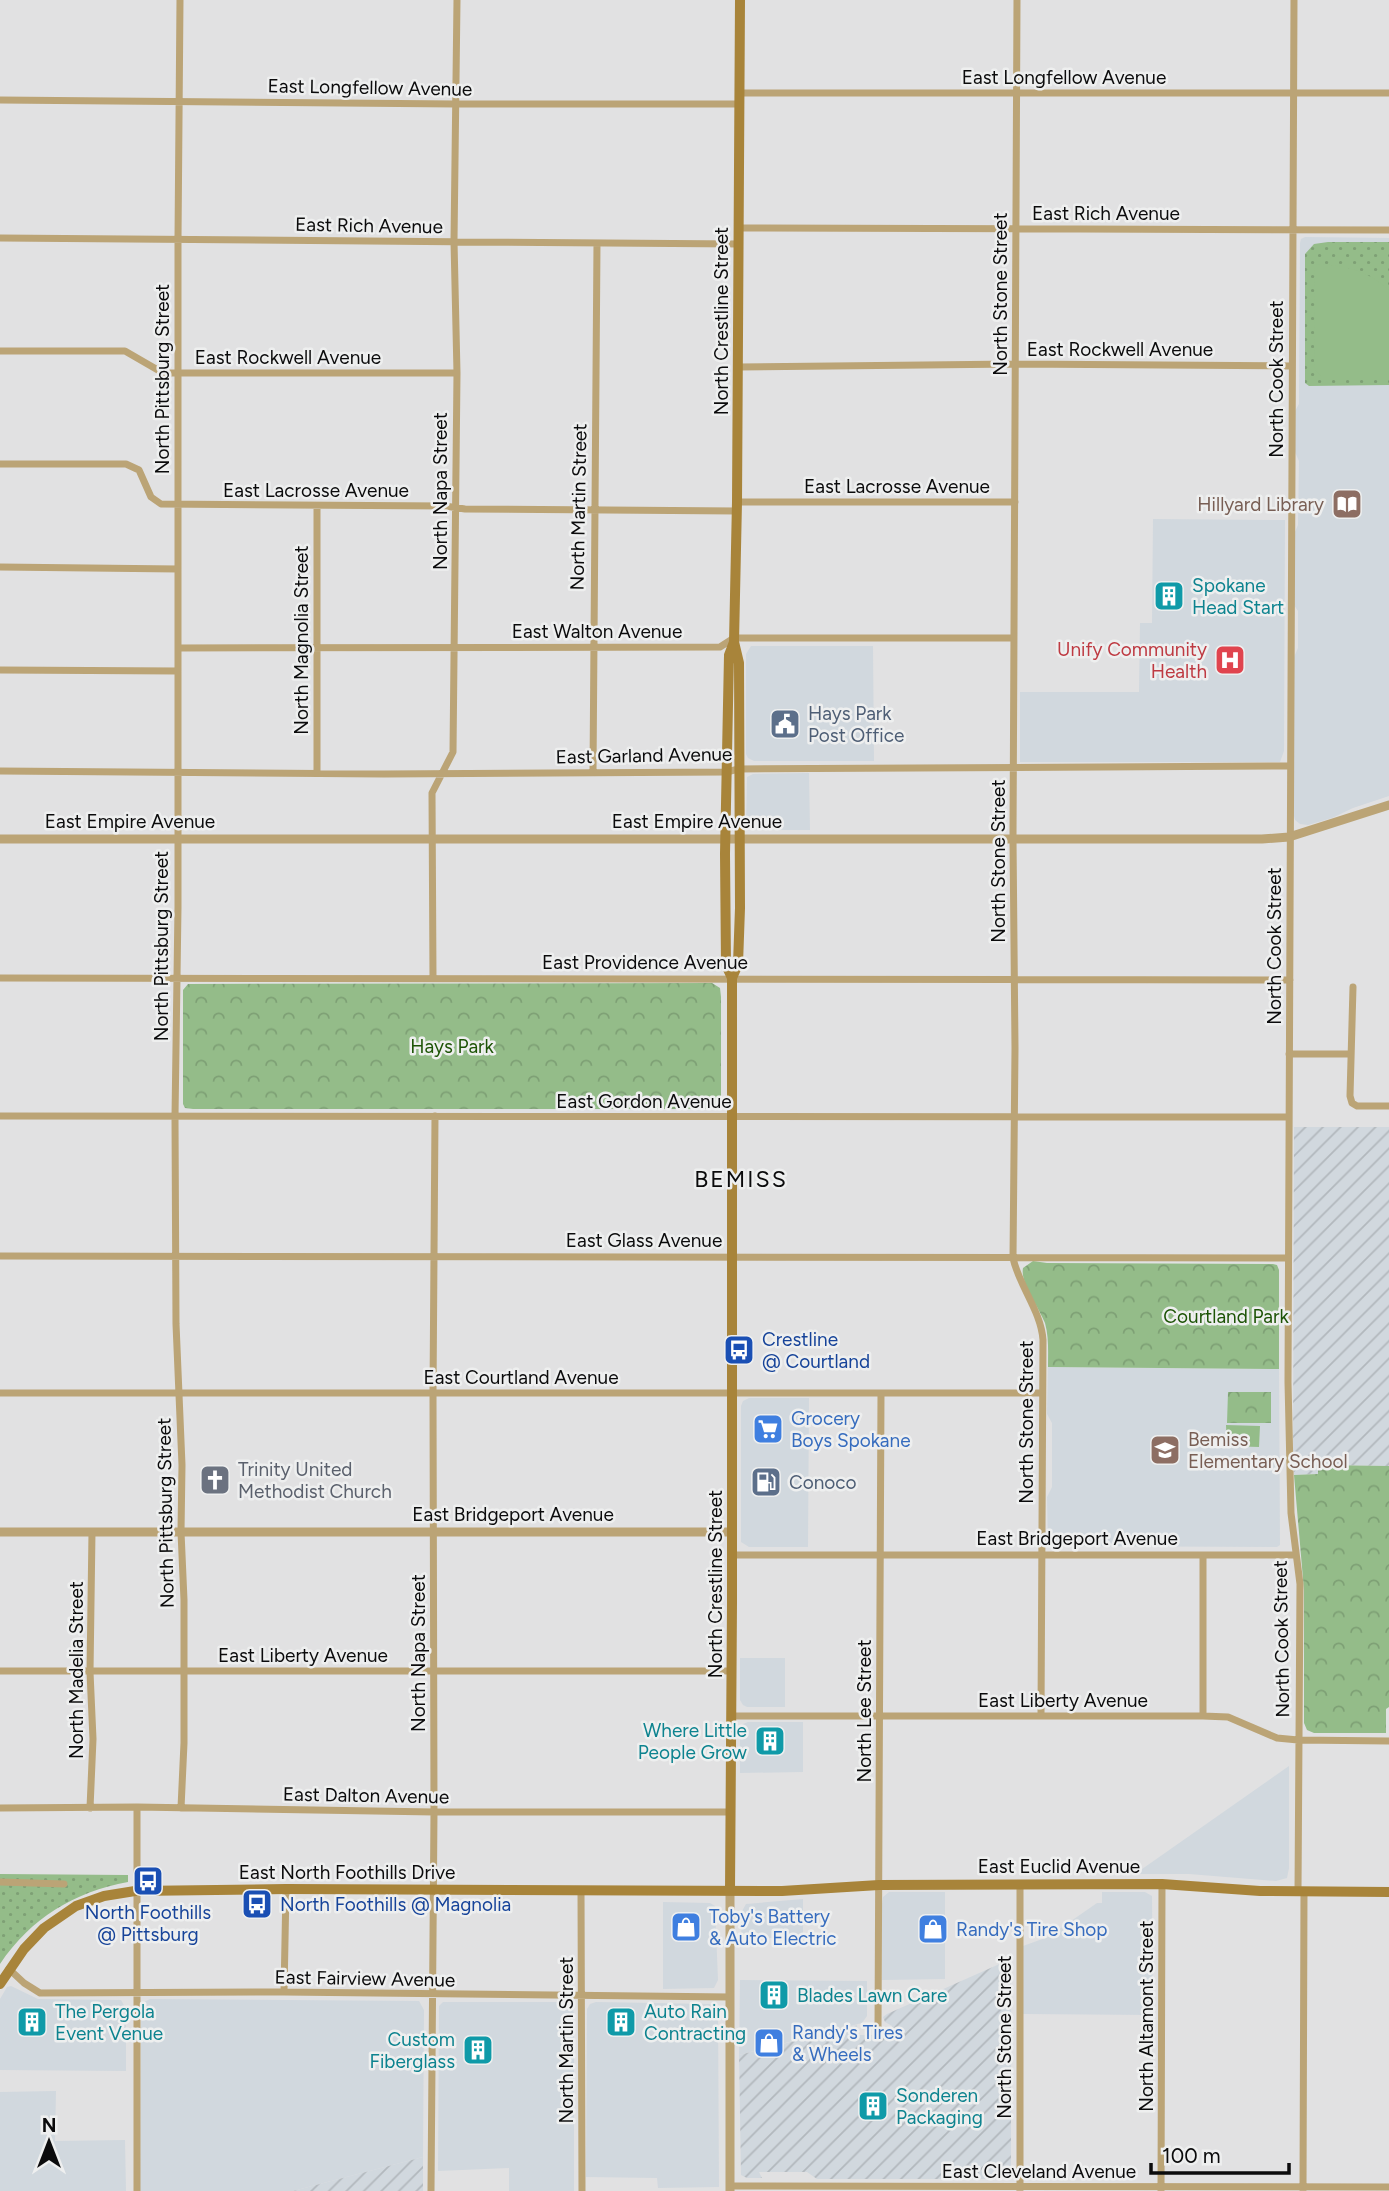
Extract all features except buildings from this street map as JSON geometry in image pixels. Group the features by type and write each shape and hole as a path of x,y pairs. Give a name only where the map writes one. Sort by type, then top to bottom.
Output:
{"main road":[{"name":"North Crestline Street","path":"730,1891 732,978 738,964 740,839 739,663 734,640 740,0"},
{"name":"North Crestline Street","path":"732,978 726,965 726,772 729,655 734,640"},
{"name":"East Euclid Avenue","path":"730,1891 879,1885 1162,1884 1260,1891 1389,1892"},
{"name":"East North Foothills Drive","path":"0,1983 24,1949 44,1928 76,1906 104,1896 135,1891 730,1891"}],"street":[{"name":"North Pittsburg Street","path":"180,0 175,1117 178,1392 184,1600 181,1808"},
{"name":"North Napa Street","path":"433,978 432,793 453,752 457,0"},
{"name":"North Stone Street","path":"1017,0 1013,1258 1017,1273 1042,1327 1041,1716"},
{"name":"North Cook Street","path":"1294,0 1288,1465 1300,1584 1298,1741 1303,2189"},
{"name":"East Longfellow Avenue","path":"0,100 456,104 1016,93 1389,93"},
{"name":"East Rich Avenue","path":"738,228 1389,230"},
{"name":"East Rich Avenue","path":"0,238 738,244"},
{"name":"North Martin Street","path":"593,772 597,243"},
{"name":"East Rockwell Avenue","path":"0,351 125,351 163,373 457,373"},
{"name":"East Rockwell Avenue","path":"738,367 1016,364 1291,366"},
{"name":"East Lacrosse Avenue","path":"0,464 126,464 139,470 151,497 161,504 178,505 593,510 1015,502"},
{"name":"North Magnolia Street","path":"317,506 317,773"},
{"path":"0,568 178,569"},
{"name":"East Walton Avenue","path":"178,648 720,647 734,640 1014,638"},
{"path":"0,670 178,671"},
{"name":"East Garland Avenue","path":"0,771 443,774 726,772 739,769 1290,766"},
{"name":"East Empire Avenue","path":"0,839 1262,839 1289,837 1389,805"},
{"name":"East Providence Avenue","path":"0,978 1290,980"},
{"path":"1353,987 1352,1103 1357,1106 1389,1106"},
{"path":"1289,1054 1351,1054"},
{"name":"East Gordon Avenue","path":"0,1116 1288,1117"},
{"name":"North Napa Street","path":"431,2191 435,1116"},
{"name":"East Glass Avenue","path":"0,1256 1288,1258"},
{"name":"East Courtland Avenue","path":"0,1392 1042,1393"},
{"name":"North Lee Street","path":"878,2028 881,1393"},
{"name":"East Bridgeport Avenue","path":"0,1532 732,1532"},
{"name":"North Madelia Street","path":"90,1808 93,1740 90,1672 92,1532"},
{"name":"East Bridgeport Avenue","path":"732,1555 1296,1555"},
{"path":"1203,1555 1203,1716"},
{"name":"East Liberty Avenue","path":"0,1671 732,1671"},
{"name":"East Liberty Avenue","path":"732,1716 1203,1716 1228,1717 1277,1738 1298,1741 1389,1741"},
{"path":"136,2191 137,1807"},
{"name":"East Dalton Avenue","path":"0,1808 731,1812"},
{"path":"0,1882 64,1884"},
{"name":"North Stone Street","path":"1020,1884 1020,2189"},
{"name":"North Altamont Street","path":"1161,2188 1162,1884"},
{"path":"285,1992 286,1889"},
{"name":"North Martin Street","path":"581,1890 582,2191"},
{"name":"North Crestline Street","path":"730,1891 730,2188"},
{"name":"East Fairview Avenue","path":"9,1969 40,1993 285,1992 730,1997"},
{"name":"East Cleveland Avenue","path":"730,2188 1389,2187"}],"shaded area":[{"path":"1305,237 1389,238 1389,796 1308,825 1295,820 1293,813 1294,657 1298,648 1298,611 1294,605 1294,534 1298,525 1299,461 1295,452 1295,411 1299,404 1300,243"},
{"path":"1153,519 1285,520 1284,751 1280,762 1020,762 1020,692 1139,692 1140,623 1152,623"},
{"path":"751,646 873,646 874,761 754,761 748,758 746,654"},
{"path":"809,773 810,830 753,830 746,826 747,777 753,774"},
{"path":"1294,1127 1389,1127 1389,1466 1319,1465 1318,1474 1294,1475"},
{"name":"Bemiss Elementary School","path":"1048,1367 1279,1369 1280,1545 1048,1546 1047,1497 1052,1487 1052,1423 1047,1414"},
{"path":"749,1398 809,1398 808,1547 749,1547 741,1542 741,1406 743,1401"},
{"path":"740,1658 785,1658 785,1707 743,1705 740,1700"},
{"path":"748,1722 803,1722 803,1772 740,1773 740,1729"},
{"path":"1289,1766 1287,1878 1276,1881 1189,1874 1135,1874"},
{"path":"889,1892 945,1892 945,1979 882,1980 882,1904 883,1897"},
{"path":"1102,1892 1145,1892 1152,1896 1153,2015 1023,2014 1023,1946 1048,1937 1097,1903 1102,1903"},
{"path":"803,1899 803,1938 741,1938 742,1911 746,1904"},
{"path":"663,1902 710,1903 715,1906 718,1980 714,1988 663,1989"},
{"path":"1004,1962 1011,1962 1011,2171 1006,2179 817,2179 807,2172 759,2172 762,2178 747,2178 741,2175 739,2055 857,2025 858,2035 892,2035 892,2026 885,2022 883,2017 887,2014"},
{"path":"740,1980 867,1981 867,2016 862,2023 739,2055"},
{"path":"11,1986 38,1999 121,2000 126,2009 126,2071 0,2070 0,1999 7,1987"},
{"path":"150,1999 419,2001 424,2010 423,2157 293,2191 140,2191 141,2008 144,2002"},
{"path":"443,2002 566,2002 572,2005 574,2191 509,2191 509,2168 438,2171 439,2006"},
{"path":"590,2004 710,2004 718,2008 719,2187 658,2188 657,2178 586,2177 587,2009"},
{"path":"56,2091 55,2141 125,2140 126,2191 0,2191 0,2092"},
{"path":"423,2157 423,2191 293,2191"}],"green space":[{"path":"1389,242 1389,385 1309,386 1305,383 1305,254 1314,244"},
{"path":"1315,264 1355,270 1389,290 1389,376 1321,376 1314,369"},
{"name":"Hays Park","path":"712,983 720,988 721,997 721,1102 717,1109 193,1109 185,1108 183,1104 183,990 188,984"},
{"name":"Courtland Park","path":"1033,1261 1277,1265 1279,1369 1048,1367 1045,1323 1023,1274 1023,1268"},
{"path":"1228,1392 1271,1392 1271,1423 1227,1423"},
{"path":"1226,1425 1260,1426 1259,1447 1227,1446"},
{"path":"1318,1465 1389,1466 1389,1707 1386,1709 1386,1733 1314,1733 1307,1730 1304,1723 1304,1590 1294,1475 1318,1474"},
{"path":"0,1874 128,1875 128,1882 90,1893 55,1910 25,1933 0,1964"}],"place":[{"name":"Hillyard Library","path":"1347,504"},
{"name":"Spokane Head Start","path":"1169,596"},
{"name":"Unify Community Health","path":"1230,660"},
{"name":"Hays Park Post Office","path":"785,724"},
{"name":"Crestline @ Courtland","path":"739,1350"},
{"name":"Grocery Boys Spokane","path":"768,1429"},
{"name":"Bemiss Elementary School","path":"1165,1450"},
{"name":"Trinity United Methodist Church","path":"215,1480"},
{"name":"Conoco","path":"766,1482"},
{"name":"Where Little People Grow","path":"770,1741"},
{"name":"North Foothills @ Pittsburg","path":"148,1881"},
{"name":"North Foothills @ Magnolia","path":"257,1904"},
{"name":"Toby's Battery & Auto Electric","path":"686,1927"},
{"name":"Randy's Tire Shop","path":"933,1929"},
{"name":"Blades Lawn Care","path":"774,1995"},
{"name":"The Pergola Event Venue","path":"32,2022"},
{"name":"Auto Rain Contracting","path":"621,2022"},
{"name":"Randy's Tires & Wheels","path":"769,2043"},
{"name":"Custom Fiberglass","path":"478,2050"},
{"name":"Sonderen Packaging","path":"873,2106"}],"district":[{"name":"BEMISS","path":"741,1179"}]}
